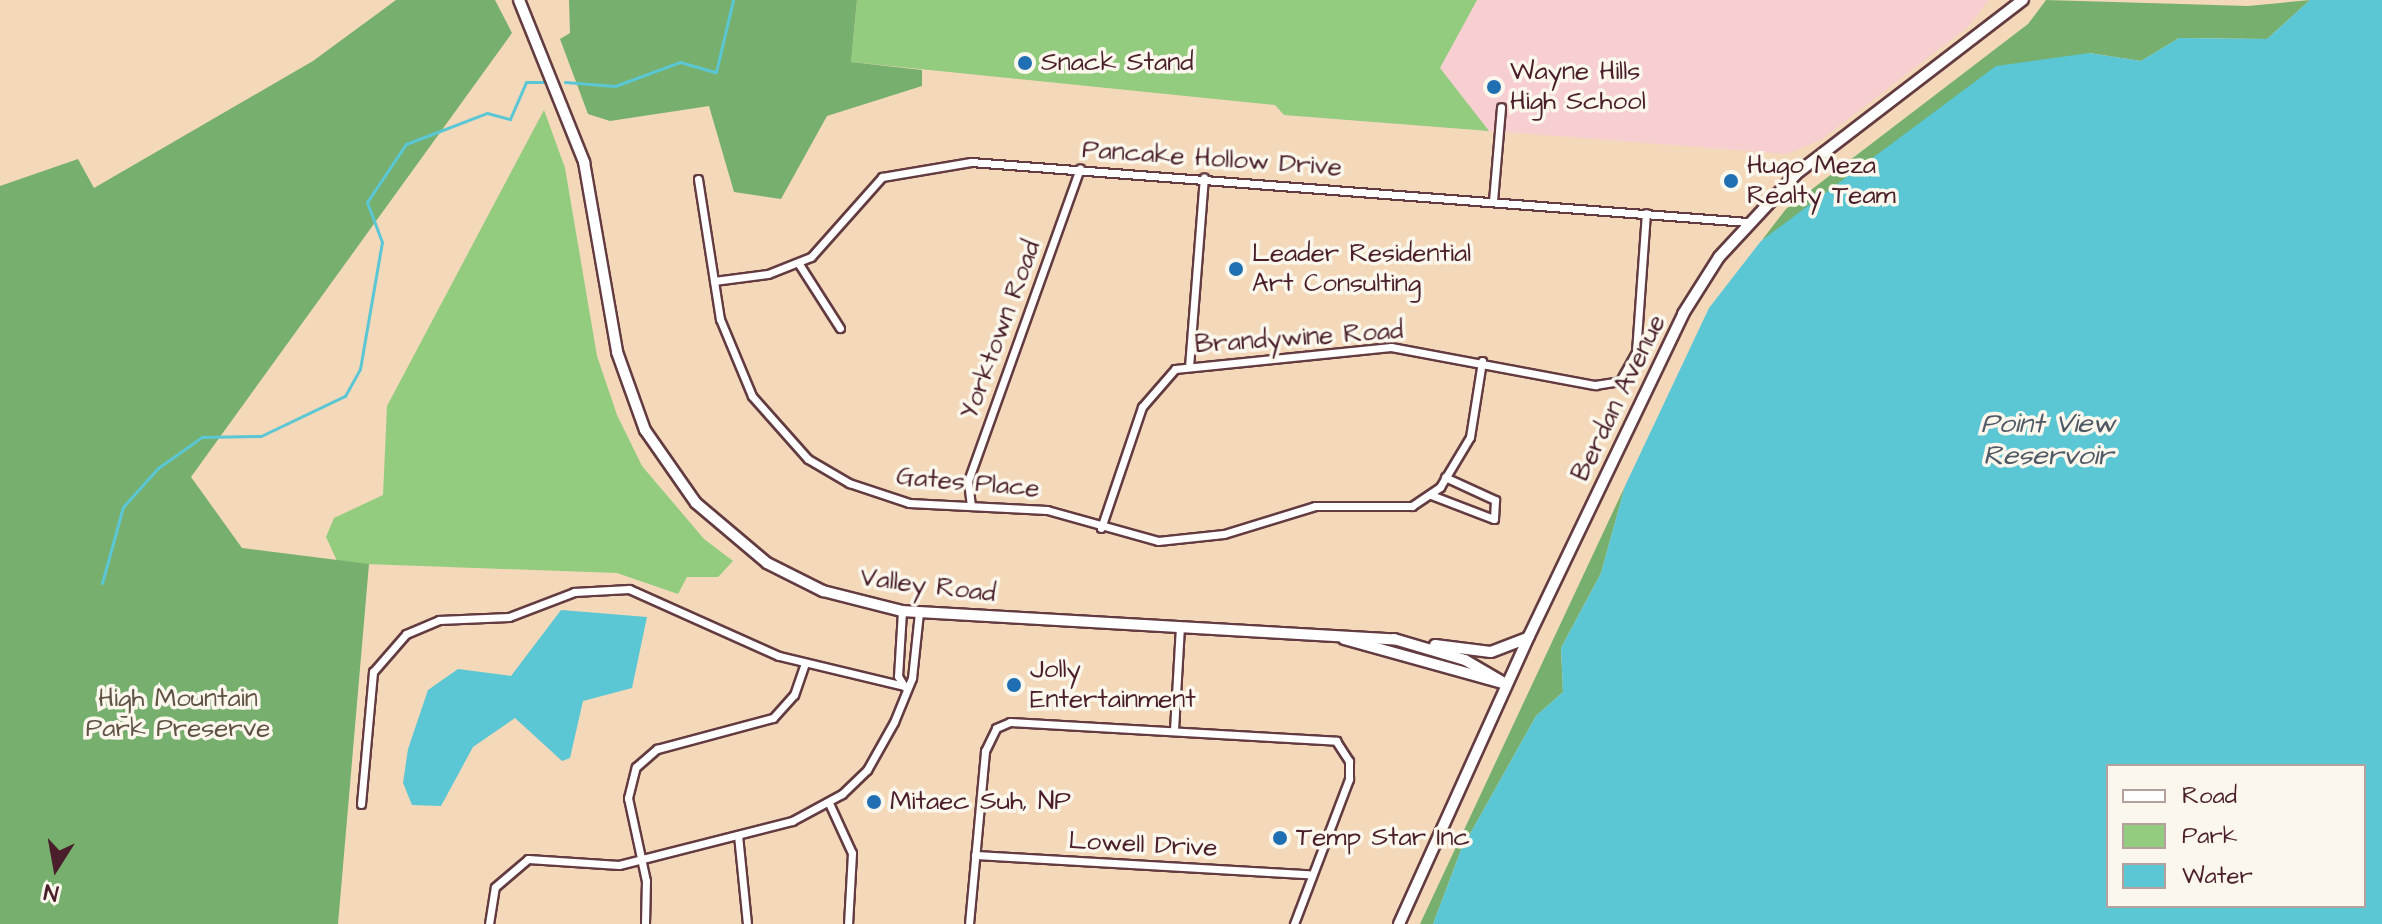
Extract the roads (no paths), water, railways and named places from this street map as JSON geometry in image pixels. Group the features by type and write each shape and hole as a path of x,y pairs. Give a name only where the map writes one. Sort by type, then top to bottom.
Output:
{"main road":[{"name":"Valley Road","path":"519,0 584,162 617,352 659,455 696,503 767,563 823,591 902,611 1404,641 1473,663 1506,684"},
{"name":"Berdan Avenue","path":"1399,924 1506,684 1683,314 1747,222 1796,174 2023,0"},
{"path":"1404,641 1491,652 1529,636"},
{"name":"Valley Road","path":"1341,638 1506,684"}],"street":[{"path":"1493,201 1501,107"},
{"name":"Pancake Hollow Drive","path":"714,281 799,264 832,238 872,184 893,172 971,162 1080,168 1747,222"},
{"name":"Yorktown Road","path":"971,506 968,481 1080,168"},
{"path":"1189,367 1204,178"},
{"name":"Gates Place","path":"698,179 714,281 740,375 791,444 871,492 971,506 1047,510 1143,540 1192,540 1315,506 1402,507 1431,495"},
{"name":"Brandywine Road","path":"1101,528 1151,389 1166,374 1189,367 1391,347 1482,361 1595,385 1620,381 1636,352 1646,213"},
{"path":"799,264 840,328"},
{"path":"1445,477 1495,500 1494,519 1431,495 1445,477 1472,428 1482,361"},
{"path":"361,804 369,684 394,643 426,623 509,617 574,592 617,588 659,597 761,650 904,686"},
{"path":"902,611 898,676 904,686"},
{"path":"489,924 495,887 528,859 609,866 738,835 829,803 867,770 897,714 904,686 912,678 919,612"},
{"path":"1174,730 1180,626"},
{"path":"645,924 640,860 628,798 642,759 773,718 794,695 805,663"},
{"path":"969,924 985,751 1003,724 1330,739 1342,746 1349,779 1308,874 1294,924"},
{"path":"829,803 852,853 848,924"},
{"path":"738,835 747,924"},
{"name":"Lowell Drive","path":"975,855 1308,874"}],"water":[{"name":"Point View Reservoir","path":"2310,0 2382,0 2382,924 1433,924 1461,850 1536,716 1563,692 1561,648 1601,573 1625,486 1709,308 1761,241 1996,66 2089,53 2141,61 2179,38 2267,39"},
{"path":"561,610 647,617 632,688 583,701 570,758 562,761 515,718 473,747 441,806 412,805 403,783 408,749 428,690 458,669 511,676"}],"waterway":[{"path":"565,82 615,86 680,62 716,72 733,0"},
{"path":"102,583 123,507 158,468 202,437 261,436 345,396 360,369 382,242 367,202 406,144 487,113 510,119 526,82 548,82"}],"place":[{"name":"Snack Stand","path":"1025,63"},
{"name":"Wayne Hills High School","path":"1494,87"},
{"name":"Hugo Meza Realty Team","path":"1731,181"},
{"name":"Leader Residential Art Consulting","path":"1236,269"},
{"name":"Jolly Entertainment","path":"1014,685"},
{"name":"Mitaec Suh, NP","path":"874,802"},
{"name":"Temp Star Inc","path":"1280,838"}],"park label":[{"name":"High Mountain Park Preserve","path":"178,714"}]}
